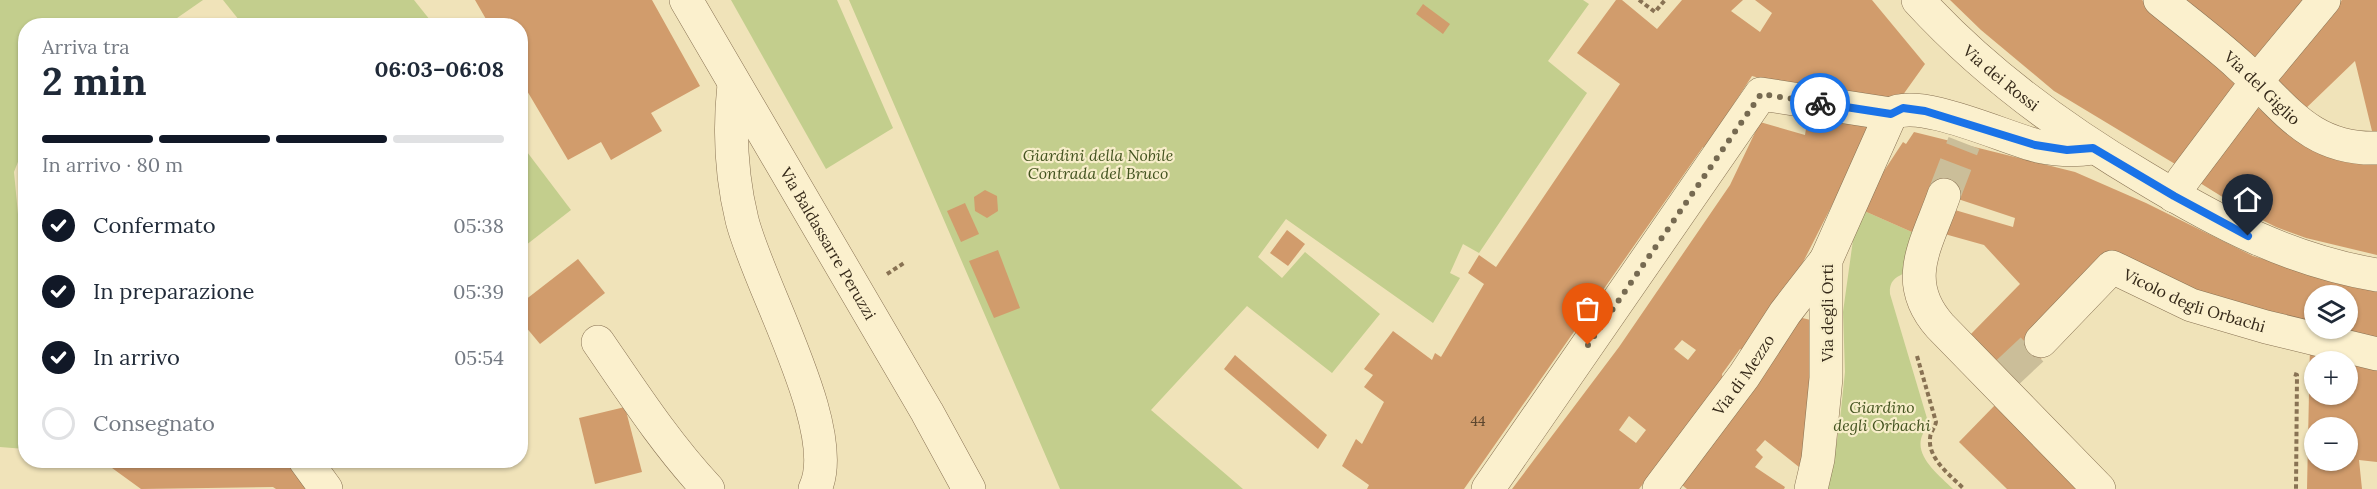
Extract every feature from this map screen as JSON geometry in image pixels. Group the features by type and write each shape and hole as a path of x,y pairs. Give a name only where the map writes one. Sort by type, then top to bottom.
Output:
{"street":[{"name":"Via Baldassarre Peruzzi","path":"686,0 969,489"},
{"name":"Via dei Rossi","path":"1918,0 1949,32 2015,90 2093,148 2248,236 2318,261 2377,275"},
{"name":"Via del Giglio","path":"2160,0 2258,82 2290,116 2307,130 2348,146 2377,148"},
{"path":"2174,196 2183,180 2258,82 2324,0"},
{"path":"734,84 731,144 737,195 752,251 791,349 820,436 821,474 815,489"},
{"path":"1488,489 1761,94 1891,114 1903,108 1912,109 1967,133 2067,150 2093,148"},
{"name":"Via degli Orti","path":"1811,489 1821,439 1826,378 1826,260 1891,114"},
{"path":"1944,195 1918,269 1920,294 1930,315 2002,378 2099,489"},
{"name":"Via di Mezzo","path":"1659,489 1744,376 1785,313 1826,260"},
{"name":"Vicolo degli Orbachi","path":"2041,341 2112,267 2191,306 2377,354"},
{"path":"598,342 665,439 708,489"},
{"path":"311,468 326,489"}],"path":[{"path":"1639,0 1655,12 1665,0"},
{"path":"1915,351 1936,422 1930,436 1932,451 1944,468 1965,489"},
{"path":"2296,489 2297,375"}],"green space":[{"path":"0,0 203,0 177,18 18,18 18,162 14,172 18,214 18,448 0,447"},
{"path":"223,0 414,0 428,18 237,18"},
{"path":"731,0 837,0 893,128 826,169"},
{"name":"Giardini della Nobile Contrada del Bruco","path":"849,0 1583,0 1589,4 1548,61 1587,93 1479,253 1463,244 1450,273 1460,278 1433,323 1286,219 1258,257 1282,278 1305,252 1380,314 1332,373 1247,306 1151,410 1243,489 1060,489"},
{"path":"528,153 571,210 528,244"},
{"name":"Giardino degli Orbachi","path":"1862,210 1921,236 1909,271 1892,282 1890,294 1929,425 1923,434 1922,451 1931,467 1953,489 1828,489 1839,429 1845,372 1843,312 1853,240"}],"building":[{"path":"475,0 652,0 700,86 651,113 662,131 611,160 601,142 568,160 528,92 528,18 485,18"},
{"path":"1616,0 1622,0 1657,29 1682,0 1743,0 1731,11 1760,32 1772,13 1755,0 1872,0 1925,64 1895,106 1805,91 1752,76 1705,148 1703,147 1464,489 1367,489 1369,485 1342,466 1356,439 1362,444 1384,402 1364,387 1373,375 1364,369 1393,331 1432,360 1435,353 1441,357 1484,284 1468,273 1479,255 1496,267 1620,84 1577,53"},
{"path":"1950,0 2142,0 2186,37 2248,83 2185,170 2054,91 1981,30"},
{"path":"2179,0 2310,0 2261,67"},
{"path":"2342,0 2377,0 2377,131 2372,131 2355,61 2302,112 2268,83 2299,42"},
{"path":"1423,4 1450,24 1443,34 1416,14"},
{"path":"2254,105 2296,137 2377,162 2377,255 2306,238 2276,227 2200,183"},
{"path":"1809,110 1869,120 1860,150 1796,276 1744,351 1740,349 1722,374 1723,382 1639,489 1512,489 1619,347 1730,185 1760,122 1805,135","holes":["1682,340 1696,350 1688,360 1674,349","1629,416 1646,430 1636,443 1619,430"]},
{"path":"1914,132 2075,172 2146,203 2253,256 2350,285 2304,285 2304,330 2106,257 2051,349 2017,382 1970,335 2020,284 1984,245 1941,233 1948,208 2013,227 2015,218 1952,197 1921,236 1862,210 1903,142 1906,144"},
{"path":"985,190 997,196 998,211 987,218 975,211 974,197"},
{"path":"965,203 979,234 961,242 947,211"},
{"path":"1287,230 1305,244 1288,266 1270,253"},
{"path":"998,250 1020,308 994,318 969,261"},
{"path":"578,259 605,293 540,344 528,330 528,298"},
{"path":"2358,287 2377,292 2377,349 2339,339 2358,339"},
{"path":"1794,316 1819,322 1807,438 1799,467 1765,440 1756,450 1763,457 1755,467 1785,487 1784,489 1687,489 1677,481"},
{"path":"2310,344 2336,351 2310,351"},
{"path":"1235,355 1327,435 1318,449 1224,369"},
{"path":"2358,357 2377,362 2377,462 2359,460 2362,489 2307,489 2307,471 2358,471 2358,417 2308,417 2309,405 2358,405"},
{"path":"1998,402 2082,489 2007,489 1959,442"},
{"path":"625,407 642,472 595,484 579,418"},
{"path":"112,468 298,468 315,489 276,489 273,487 141,489"}],"tunnel":[{"path":"1944,195 1964,143"},
{"path":"2008,372 2041,341"}],"way so far":[{"path":"1588,345 1761,94 1820,103"}],"route":[{"path":"1820,103 1891,114 1903,108 1925,111 2035,145 2067,150 2093,148 2248,236"}]}
